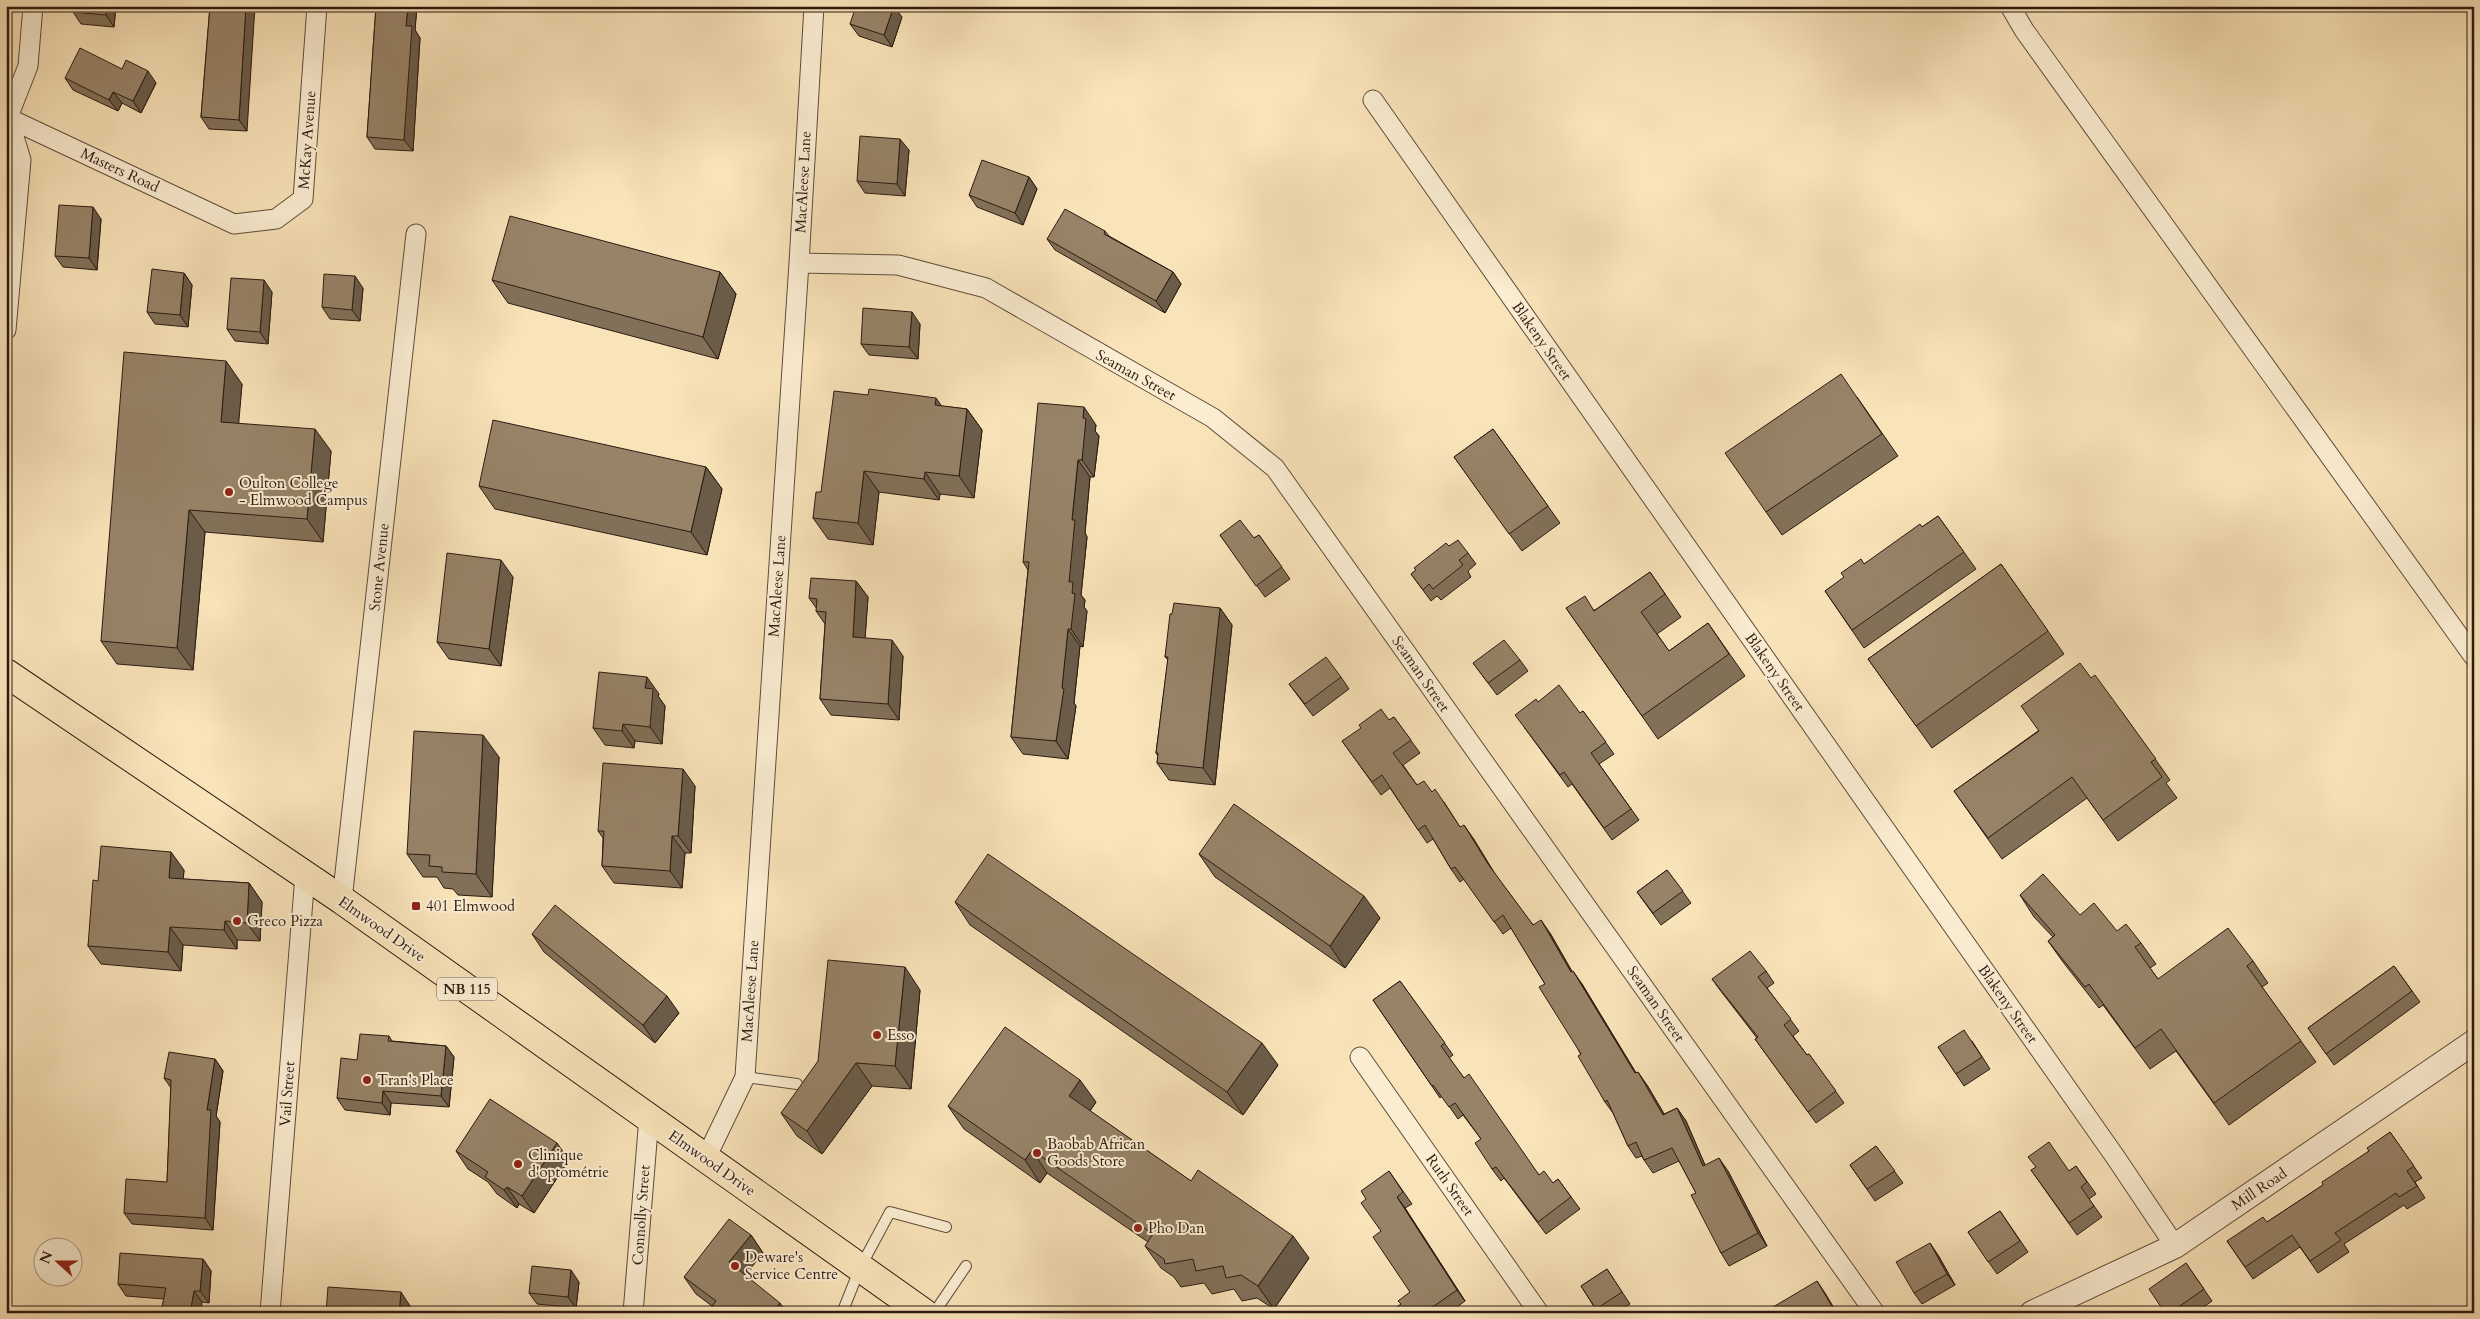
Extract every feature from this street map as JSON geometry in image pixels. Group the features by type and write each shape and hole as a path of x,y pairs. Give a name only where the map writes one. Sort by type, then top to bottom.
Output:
{"main road":[{"name":"Elmwood Drive","path":"6,673 342,900 924,1313"}],"street":[{"path":"6,330 21,160 7,116 28,66 33,6"},
{"name":"McKay Avenue","path":"234,224 276,219 303,199 317,6"},
{"name":"MacAleese Lane","path":"706,1158 744,1077 799,264 814,6"},
{"path":"2010,6 2030,38 2474,657"},
{"name":"Blakeny Street","path":"1373,100 2099,1133 2175,1246"},
{"name":"Masters Road","path":"7,116 234,224"},
{"name":"Stone Avenue","path":"342,900 416,234"},
{"name":"Seaman Street","path":"799,264 898,265 986,288 1213,418 1275,468 1875,1313"},
{"name":"Vail Street","path":"270,1313 304,874"},
{"name":"Mill Road","path":"2032,1313 2175,1246 2474,1042"},
{"name":"Ruth Street","path":"1360,1058 1539,1313"},
{"name":"Connolly Street","path":"633,1313 649,1117"}],"lane":[{"path":"744,1077 797,1084"},
{"path":"842,1313 860,1268 890,1212 946,1227"},
{"path":"934,1313 966,1266"}],"building":[{"path":"74,6 107,6 106,15 73,12"},
{"path":"210,6 246,6 239,120 201,117"},
{"path":"376,6 408,6 406,26 412,26 404,140 367,137"},
{"path":"856,6 894,6 884,35 850,24"},
{"path":"80,48 122,69 126,60 148,71 133,101 113,92 109,100 65,78"},
{"path":"860,136 900,139 897,184 857,181"},
{"path":"982,160 1029,177 1015,213 969,195"},
{"path":"59,205 93,207 89,258 55,256"},
{"path":"1065,209 1105,231 1104,234 1173,272 1156,301 1047,239"},
{"path":"510,216 720,272 703,337 492,280"},
{"path":"152,269 184,273 180,315 147,312"},
{"path":"324,274 355,276 352,310 322,307"},
{"path":"231,278 264,280 260,332 227,329"},
{"path":"863,308 912,312 909,347 861,344"},
{"name":"Oulton College - Elmwood Campus","path":"124,352 226,361 221,422 315,429 307,519 189,510 177,648 101,641"},
{"path":"1841,374 1882,434 1766,512 1725,453"},
{"path":"869,389 936,398 935,405 967,409 959,476 925,472 924,479 864,471 858,523 813,518 816,492 821,492 834,391 868,395"},
{"path":"1038,403 1084,407 1083,418 1086,419 1082,460 1078,460 1072,520 1075,520 1069,582 1073,582 1072,593 1075,594 1071,629 1068,629 1062,688 1064,689 1056,741 1011,737 1029,562 1023,562"},
{"path":"493,420 706,467 691,532 479,486"},
{"path":"1493,429 1548,506 1509,534 1454,457"},
{"path":"1938,516 1964,552 1852,630 1825,591 1844,577 1841,573 1861,559 1864,564 1920,524 1922,527"},
{"path":"1240,520 1254,538 1259,535 1282,567 1256,586 1220,535"},
{"path":"1458,540 1468,553 1459,560 1463,565 1433,589 1429,584 1423,590 1411,574 1416,570 1414,568 1446,543 1449,546"},
{"path":"447,553 501,560 489,649 437,642"},
{"path":"2001,564 2048,631 1916,726 1868,659"},
{"path":"1650,572 1665,594 1641,612 1669,651 1708,623 1729,654 1642,716 1566,608 1585,596 1594,611"},
{"path":"811,578 856,581 853,637 892,640 888,704 820,699 826,612 816,611 817,599 809,598"},
{"path":"1174,603 1220,608 1203,768 1157,763 1158,753 1156,753 1168,657 1165,657 1170,614 1172,614"},
{"path":"1504,640 1520,660 1488,683 1473,663"},
{"path":"1326,657 1341,677 1305,704 1289,684"},
{"path":"2080,663 2091,678 2095,675 2156,759 2151,762 2162,777 2103,820 2072,777 1988,838 1954,791 2039,731 2021,706"},
{"path":"599,672 647,677 645,688 653,689 650,727 623,724 622,731 593,728"},
{"path":"1559,685 1580,713 1583,711 1606,742 1591,753 1631,809 1604,828 1564,772 1560,775 1515,715 1536,699 1538,702"},
{"path":"1381,709 1389,720 1394,717 1411,740 1393,753 1417,785 1424,781 1432,792 1435,789 1460,827 1464,825 1488,864 1533,925 1541,920 1571,972 1573,971 1635,1073 1638,1072 1663,1115 1677,1108 1703,1166 1719,1158 1758,1233 1721,1253 1691,1195 1696,1193 1672,1148 1644,1160 1636,1142 1628,1146 1607,1100 1605,1102 1578,1056 1581,1054 1539,987 1545,984 1503,915 1494,922 1455,867 1451,869 1425,825 1418,830 1382,775 1372,782 1342,741 1361,728 1359,725"},
{"path":"414,731 483,735 476,874 442,872 442,867 429,866 430,855 407,854"},
{"path":"603,763 683,769 678,836 672,836 670,871 602,866 604,831 598,831"},
{"path":"1234,804 1364,896 1330,946 1199,854"},
{"path":"101,846 171,852 169,878 249,883 247,923 225,921 224,930 170,927 168,952 88,946 93,880 98,881"},
{"path":"988,854 1262,1043 1227,1092 955,902"},
{"path":"1667,870 1683,891 1653,913 1637,892"},
{"path":"2043,874 2080,915 2094,903 2117,931 2126,924 2141,943 2135,947 2158,979 2228,928 2253,961 2247,966 2301,1041 2214,1103 2161,1029 2135,1048 2089,984 2085,987 2048,941 2055,935 2020,895"},
{"path":"555,905 667,996 643,1025 532,934"},
{"path":"1750,951 1766,971 1758,977 1791,1019 1784,1025 1807,1055 1809,1054 1836,1091 1808,1112 1755,1039 1758,1037 1712,979"},
{"path":"828,960 905,967 895,1066 856,1063 807,1131 781,1113 818,1061"},
{"path":"2394,966 2412,991 2326,1054 2308,1028"},
{"path":"1400,981 1445,1043 1441,1046 1464,1078 1469,1074 1539,1175 1544,1171 1553,1183 1558,1179 1571,1197 1538,1222 1496,1167 1492,1169 1475,1143 1481,1139 1455,1103 1449,1107 1432,1086 1373,1000"},
{"path":"1005,1027 1080,1080 1069,1096 1191,1181 1198,1170 1293,1236 1258,1286 1241,1275 1226,1278 1223,1266 1196,1271 1193,1259 1165,1264 1164,1259 1145,1246 1153,1234 1032,1150 1025,1160 948,1106"},
{"path":"1964,1030 1982,1057 1956,1074 1938,1047"},
{"path":"360,1034 389,1036 388,1041 446,1046 441,1096 383,1091 382,1103 337,1098 341,1058 357,1060"},
{"path":"169,1052 215,1059 207,1110 211,1110 205,1218 124,1213 126,1179 167,1182 171,1080 164,1078"},
{"path":"2474,1090 2474,1102 2468,1094"},
{"name":"Clinique d'optométrie","path":"490,1099 557,1143 522,1196 507,1187 504,1190 485,1177 488,1172 456,1151"},
{"path":"2390,1132 2414,1166 2407,1171 2417,1186 2399,1197 2396,1193 2335,1233 2341,1240 2310,1261 2292,1235 2245,1267 2227,1241 2263,1217 2267,1222 2323,1185 2322,1182 2369,1151 2367,1148"},
{"path":"2049,1142 2069,1171 2076,1166 2087,1182 2081,1187 2094,1206 2069,1223 2031,1170 2036,1167 2028,1157"},
{"path":"1876,1146 1895,1171 1867,1189 1850,1165"},
{"path":"1389,1171 1403,1192 1397,1197 1457,1290 1424,1313 1396,1313 1394,1309 1401,1304 1398,1301 1410,1292 1373,1237 1381,1231 1361,1203 1366,1199 1361,1191"},
{"path":"2000,1211 2020,1241 1988,1262 1968,1232"},
{"path":"729,1219 751,1235 729,1262 780,1303 772,1313 707,1313 716,1301 684,1277"},
{"path":"1930,1243 1947,1274 1914,1293 1896,1262"},
{"path":"120,1253 203,1259 200,1291 194,1291 190,1313 165,1313 166,1308 162,1307 166,1288 118,1284"},
{"path":"2186,1263 2204,1289 2170,1313 2165,1313 2149,1289"},
{"path":"532,1266 571,1270 568,1297 529,1293"},
{"path":"1607,1269 1622,1292 1596,1309 1581,1286"},
{"path":"1817,1281 1836,1313 1763,1313"},
{"path":"328,1287 401,1292 399,1313 326,1313"},
{"path":"1756,1308 1760,1313 1750,1313"}],"place":[{"name":"Oulton College - Elmwood Campus","path":"229,492"},
{"name":"401 Elmwood","path":"416,906"},
{"name":"Greco Pizza","path":"237,921"},
{"name":"Esso","path":"877,1035"},
{"name":"Tran's Place","path":"367,1080"},
{"name":"Baobab African Goods Store","path":"1037,1153"},
{"name":"Clinique d'optométrie","path":"518,1164"},
{"name":"Pho Dan","path":"1138,1228"},
{"name":"Deware's Service Centre","path":"735,1266"}]}
